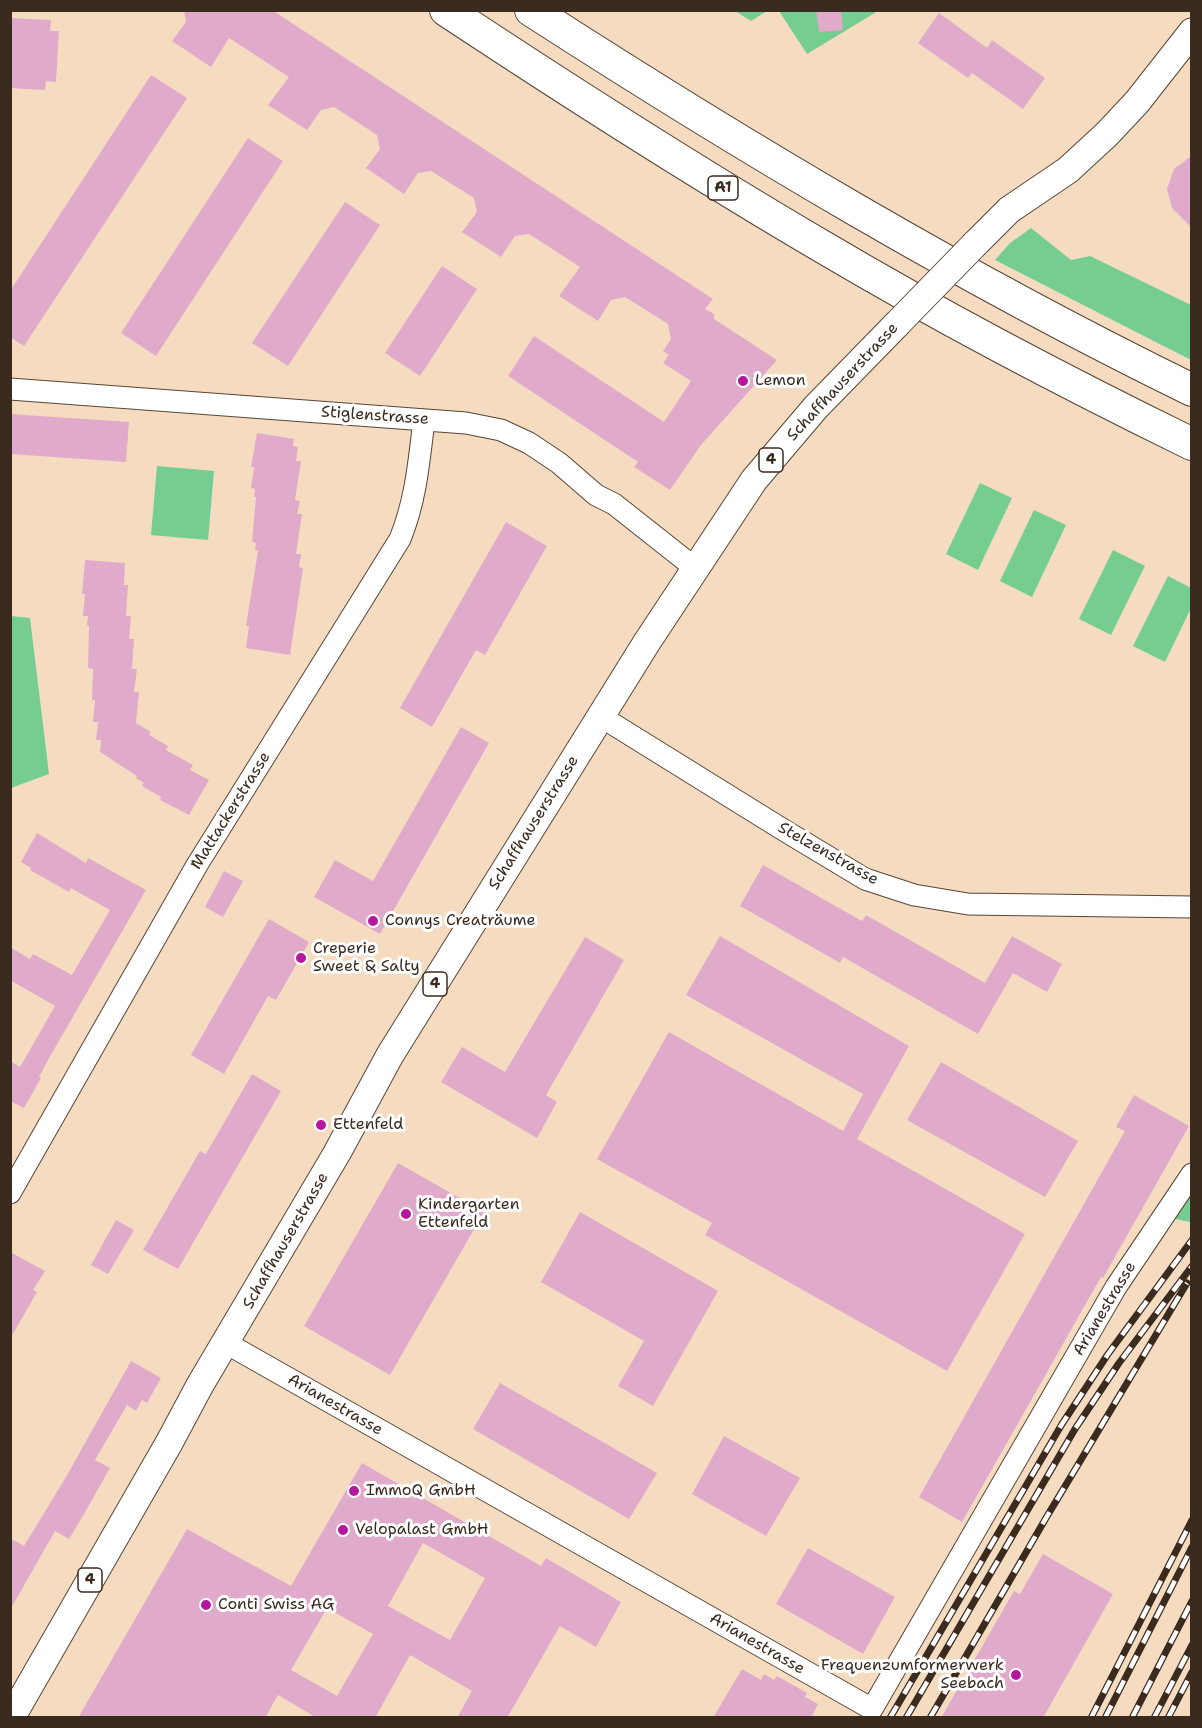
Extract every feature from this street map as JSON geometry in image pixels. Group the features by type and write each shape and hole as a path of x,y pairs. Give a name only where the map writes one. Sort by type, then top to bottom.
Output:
{"highway":[{"name":"A1","path":"446,10 631,130 824,248 1040,367 1191,444"},
{"path":"531,10 746,146 848,206 1073,330 1191,390"}],"main road":[{"name":"Schaffhauserstrasse","path":"11,1718 338,1153 390,1055 600,716 695,568 760,473 816,407 1009,210 1068,170 1107,134 1137,102 1191,32"}],"street":[{"name":"Stiglenstrasse","path":"10,389 466,423 501,430 530,443 559,463 596,495 614,504 695,568"},
{"name":"Mattackerstrasse","path":"10,1193 197,865 400,538 415,494 424,420"},
{"name":"Stelzenstrasse","path":"600,716 865,879 914,895 968,904 1191,907"},
{"name":"Arianestrasse","path":"226,1343 872,1709 1116,1287 1191,1174"}],"green space":[{"path":"767,10 751,21 735,11"},
{"path":"779,11 878,11 807,54"},
{"path":"1031,228 1071,260 1090,256 1191,305 1191,360 995,260 1010,243"},
{"path":"157,466 214,471 208,540 151,535"},
{"path":"980,483 1012,498 978,570 946,554"},
{"path":"1034,510 1066,525 1032,597 1000,581"},
{"path":"1113,550 1145,566 1111,635 1079,619"},
{"path":"1168,576 1191,588 1191,608 1165,662 1133,646"},
{"path":"11,616 30,618 49,774 11,788"},
{"path":"1191,1194 1191,1221 1175,1219"}],"building":[{"path":"184,10 272,10 713,299 705,309 714,314 714,319 777,360 701,445 670,490 634,467 638,462 508,376 534,336 664,422 691,381 663,363 669,355 663,351 671,339 668,324 625,297 611,300 598,321 559,296 580,267 529,234 515,236 501,257 462,232 477,212 474,198 431,171 418,173 404,194 366,168 380,149 377,135 334,107 321,110 307,130 268,105 289,77 229,38 211,67 172,41 186,22"},
{"path":"816,10 841,10 843,30 819,32"},
{"path":"939,13 987,48 992,40 1045,78 1023,109 972,73 968,78 918,43"},
{"path":"10,18 51,20 50,31 59,31 56,82 46,81 45,90 10,88"},
{"path":"151,75 187,98 24,346 10,337 10,291"},
{"path":"248,138 283,161 156,356 121,333"},
{"path":"1191,156 1191,227 1172,208 1167,189 1174,169"},
{"path":"345,202 380,225 288,366 252,343"},
{"path":"442,266 477,289 420,376 385,353"},
{"path":"10,414 129,422 126,462 10,454"},
{"path":"257,433 294,439 293,446 298,447 296,461 301,461 295,500 300,501 297,514 302,514 296,554 301,554 299,567 303,568 290,655 246,648 249,626 246,626 258,551 255,550 256,543 252,542 256,497 254,497 255,489 251,488 254,467 251,467"},
{"path":"506,522 547,546 485,655 476,650 432,727 400,708"},
{"path":"85,560 125,563 124,585 128,585 126,616 131,616 129,639 134,639 132,669 137,669 134,692 139,692 136,723 151,732 149,735 168,746 166,750 193,765 190,770 209,780 189,815 160,800 161,797 142,786 144,783 136,778 137,776 100,752 101,740 96,740 98,722 93,722 95,700 92,700 93,669 88,668 88,616 83,616"},
{"path":"461,727 489,743 380,934 314,897 335,860 373,881"},
{"path":"37,833 86,863 88,858 146,890 48,1060 24,1108 10,1101 10,1061 20,1067 55,1006 10,980 10,947 30,959 33,954 72,975 110,910 71,888 69,892 30,870 31,868 21,862"},
{"path":"763,865 862,921 866,915 985,983 1012,936 1062,964 1047,992 1013,973 978,1034 843,957 840,963 740,906"},
{"path":"224,871 243,881 223,917 205,907"},
{"path":"269,919 309,942 276,1000 268,996 224,1074 191,1055"},
{"path":"720,936 909,1046 857,1139 1025,1234 947,1371 705,1235 712,1223 597,1159 669,1032 843,1131 863,1094 686,995"},
{"path":"585,937 624,960 546,1095 557,1102 537,1138 441,1082 462,1047 505,1072"},
{"path":"941,1062 1078,1141 1045,1197 907,1120"},
{"path":"252,1074 281,1091 178,1269 143,1250 200,1151 206,1154"},
{"path":"1134,1095 1189,1126 962,1522 919,1497 1125,1131 1116,1127"},
{"path":"398,1163 484,1212 390,1375 304,1326"},
{"path":"580,1212 718,1291 653,1406 618,1386 644,1341 541,1282"},
{"path":"116,1220 134,1230 108,1274 91,1265"},
{"path":"10,1252 45,1271 33,1290 37,1292 10,1339"},
{"path":"131,1361 161,1378 147,1403 142,1400 136,1411 127,1405 95,1460 110,1468 84,1514 69,1539 55,1531 10,1610 10,1538 24,1546 66,1477"},
{"path":"500,1383 657,1473 629,1519 473,1429"},
{"path":"724,1436 800,1478 766,1536 692,1494"},
{"path":"362,1463 541,1566 546,1558 621,1602 596,1647 560,1626 507,1718 457,1718 472,1691 410,1655 375,1718 317,1718 278,1695 265,1718 78,1718 187,1529 291,1586","holes":["423,1543 485,1578 450,1640 388,1606","327,1608 373,1634 337,1696 291,1670"]},
{"path":"808,1548 895,1597 863,1654 776,1604"},
{"name":"Frequenzumformerwerk Seebach","path":"1043,1554 1113,1594 1043,1718 941,1718 1014,1591 1020,1594"},
{"path":"742,1669 761,1680 764,1674 774,1680 777,1676 807,1693 805,1697 818,1704 811,1718 713,1718"}],"railway":[{"path":"890,1718 1062,1424 1108,1354 1192,1240"},
{"path":"906,1718 1075,1429 1119,1363 1192,1266"},
{"path":"930,1718 1046,1518 1187,1283"},
{"path":"1091,1718 1192,1520"},
{"path":"1105,1718 1192,1547"},
{"path":"1132,1718 1192,1601"},
{"path":"1154,1718 1192,1645"},
{"path":"1168,1718 1192,1672"}],"place":[{"name":"Lemon","path":"743,381"},
{"name":"Connys Creaträume","path":"373,921"},
{"name":"Creperie Sweet & Salty","path":"301,958"},
{"name":"Ettenfeld","path":"321,1125"},
{"name":"Kindergarten Ettenfeld","path":"406,1214"},
{"name":"ImmoQ GmbH","path":"354,1491"},
{"name":"Velopalast GmbH","path":"343,1530"},
{"name":"Conti Swiss AG","path":"206,1605"},
{"name":"Frequenzumformerwerk Seebach","path":"1016,1675"}]}
